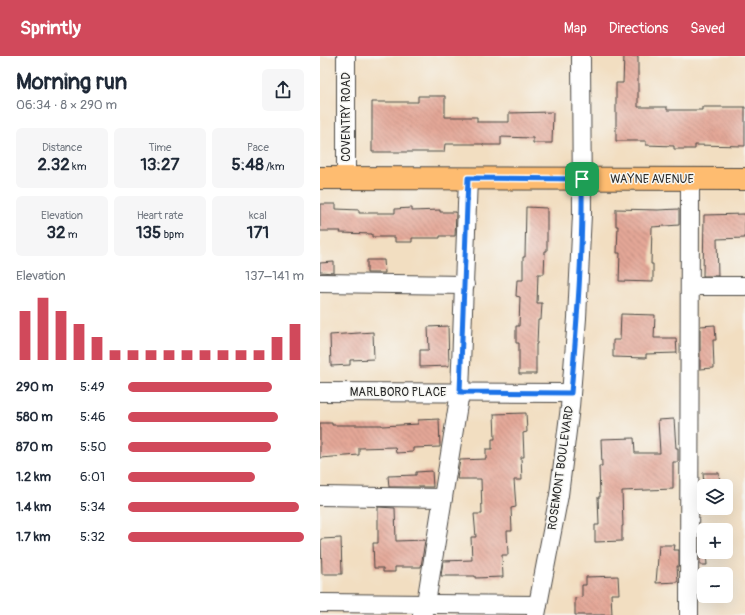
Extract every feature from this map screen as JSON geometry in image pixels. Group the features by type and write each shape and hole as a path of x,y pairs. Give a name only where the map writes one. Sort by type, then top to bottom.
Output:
{"main road":[{"name":"WAYNE AVENUE","path":"320,178 745,179"}],"street":[{"name":"COVENTRY ROAD","path":"346,56 346,178"},
{"name":"ROSEMONT BOULEVARD","path":"537,610 559,495 571,393 577,318 582,230 581,56"},
{"path":"424,609 460,392 468,178"},
{"path":"689,615 690,179"},
{"path":"320,283 465,285"},
{"path":"690,286 745,286"},
{"name":"MARLBORO PLACE","path":"320,392 571,393"},
{"path":"320,496 443,498"},
{"path":"320,603 424,609 537,610"}],"building":[{"path":"624,56 638,56 638,107 667,107 667,110 702,110 702,107 745,107 745,146 695,145 695,149 674,149 674,146 646,145 646,141 616,141 616,83 623,83"},
{"path":"418,96 445,96 445,117 477,117 477,122 509,122 509,113 553,112 552,143 533,143 533,138 501,137 501,145 445,144 444,152 372,152 372,102 418,102"},
{"path":"320,204 336,204 336,209 359,210 359,213 395,213 395,209 412,208 412,211 440,210 440,212 456,212 455,236 440,236 440,238 412,238 412,242 395,242 395,237 372,237 372,234 340,233 341,231 320,231"},
{"path":"526,207 547,208 547,251 545,251 544,274 538,274 537,303 542,303 541,320 538,320 536,374 519,374 519,343 516,343 516,326 519,326 520,297 516,296 517,280 523,280"},
{"path":"616,209 679,209 679,225 652,227 651,264 653,264 653,282 619,281 620,253 617,253 618,226 616,226"},
{"path":"745,214 745,238 717,239 718,276 703,276 704,215"},
{"path":"367,260 384,260 385,273 367,273"},
{"path":"334,262 334,273 320,272 320,263"},
{"path":"621,314 655,315 654,338 676,338 677,353 646,354 646,358 613,357 613,340 620,340"},
{"path":"715,325 716,340 713,340 714,368 700,369 700,326"},
{"path":"448,326 449,366 420,367 420,350 429,350 428,327"},
{"path":"373,332 374,359 350,360 350,365 331,366 330,335"},
{"path":"526,413 527,432 523,433 524,457 521,457 522,480 514,480 516,507 511,508 512,531 507,531 508,555 502,555 503,577 475,578 475,576 441,576 443,561 472,560 471,537 476,537 474,514 482,514 481,479 457,479 460,460 486,459 486,449 492,449 492,439 495,439 494,414"},
{"path":"439,419 440,447 413,448 413,452 396,453 395,447 359,448 359,455 320,458 320,423 332,423 332,425 382,426 418,424 418,420"},
{"path":"674,419 676,448 678,448 678,462 673,462 673,489 622,491 622,541 595,542 595,525 599,525 598,497 600,497 599,466 602,466 601,439 634,438 635,453 660,453 658,420"},
{"path":"432,471 433,487 389,487 388,476 416,475 416,472"},
{"path":"703,473 719,473 719,479 703,479"},
{"path":"378,507 395,508 396,541 425,540 421,567 395,567 395,572 383,572 383,568 374,568 373,543 378,543"},
{"path":"341,538 342,574 322,574 321,539"},
{"path":"659,545 675,545 674,550 679,550 679,566 677,566 678,582 656,583"},
{"path":"700,559 707,559 707,565 700,565"},
{"path":"618,576 619,594 611,594 612,615 575,615 575,598 582,597 582,585 586,585 586,577"}],"route":[{"path":"468,178 582,179 582,214 577,318 571,393 460,392 468,178"}]}
